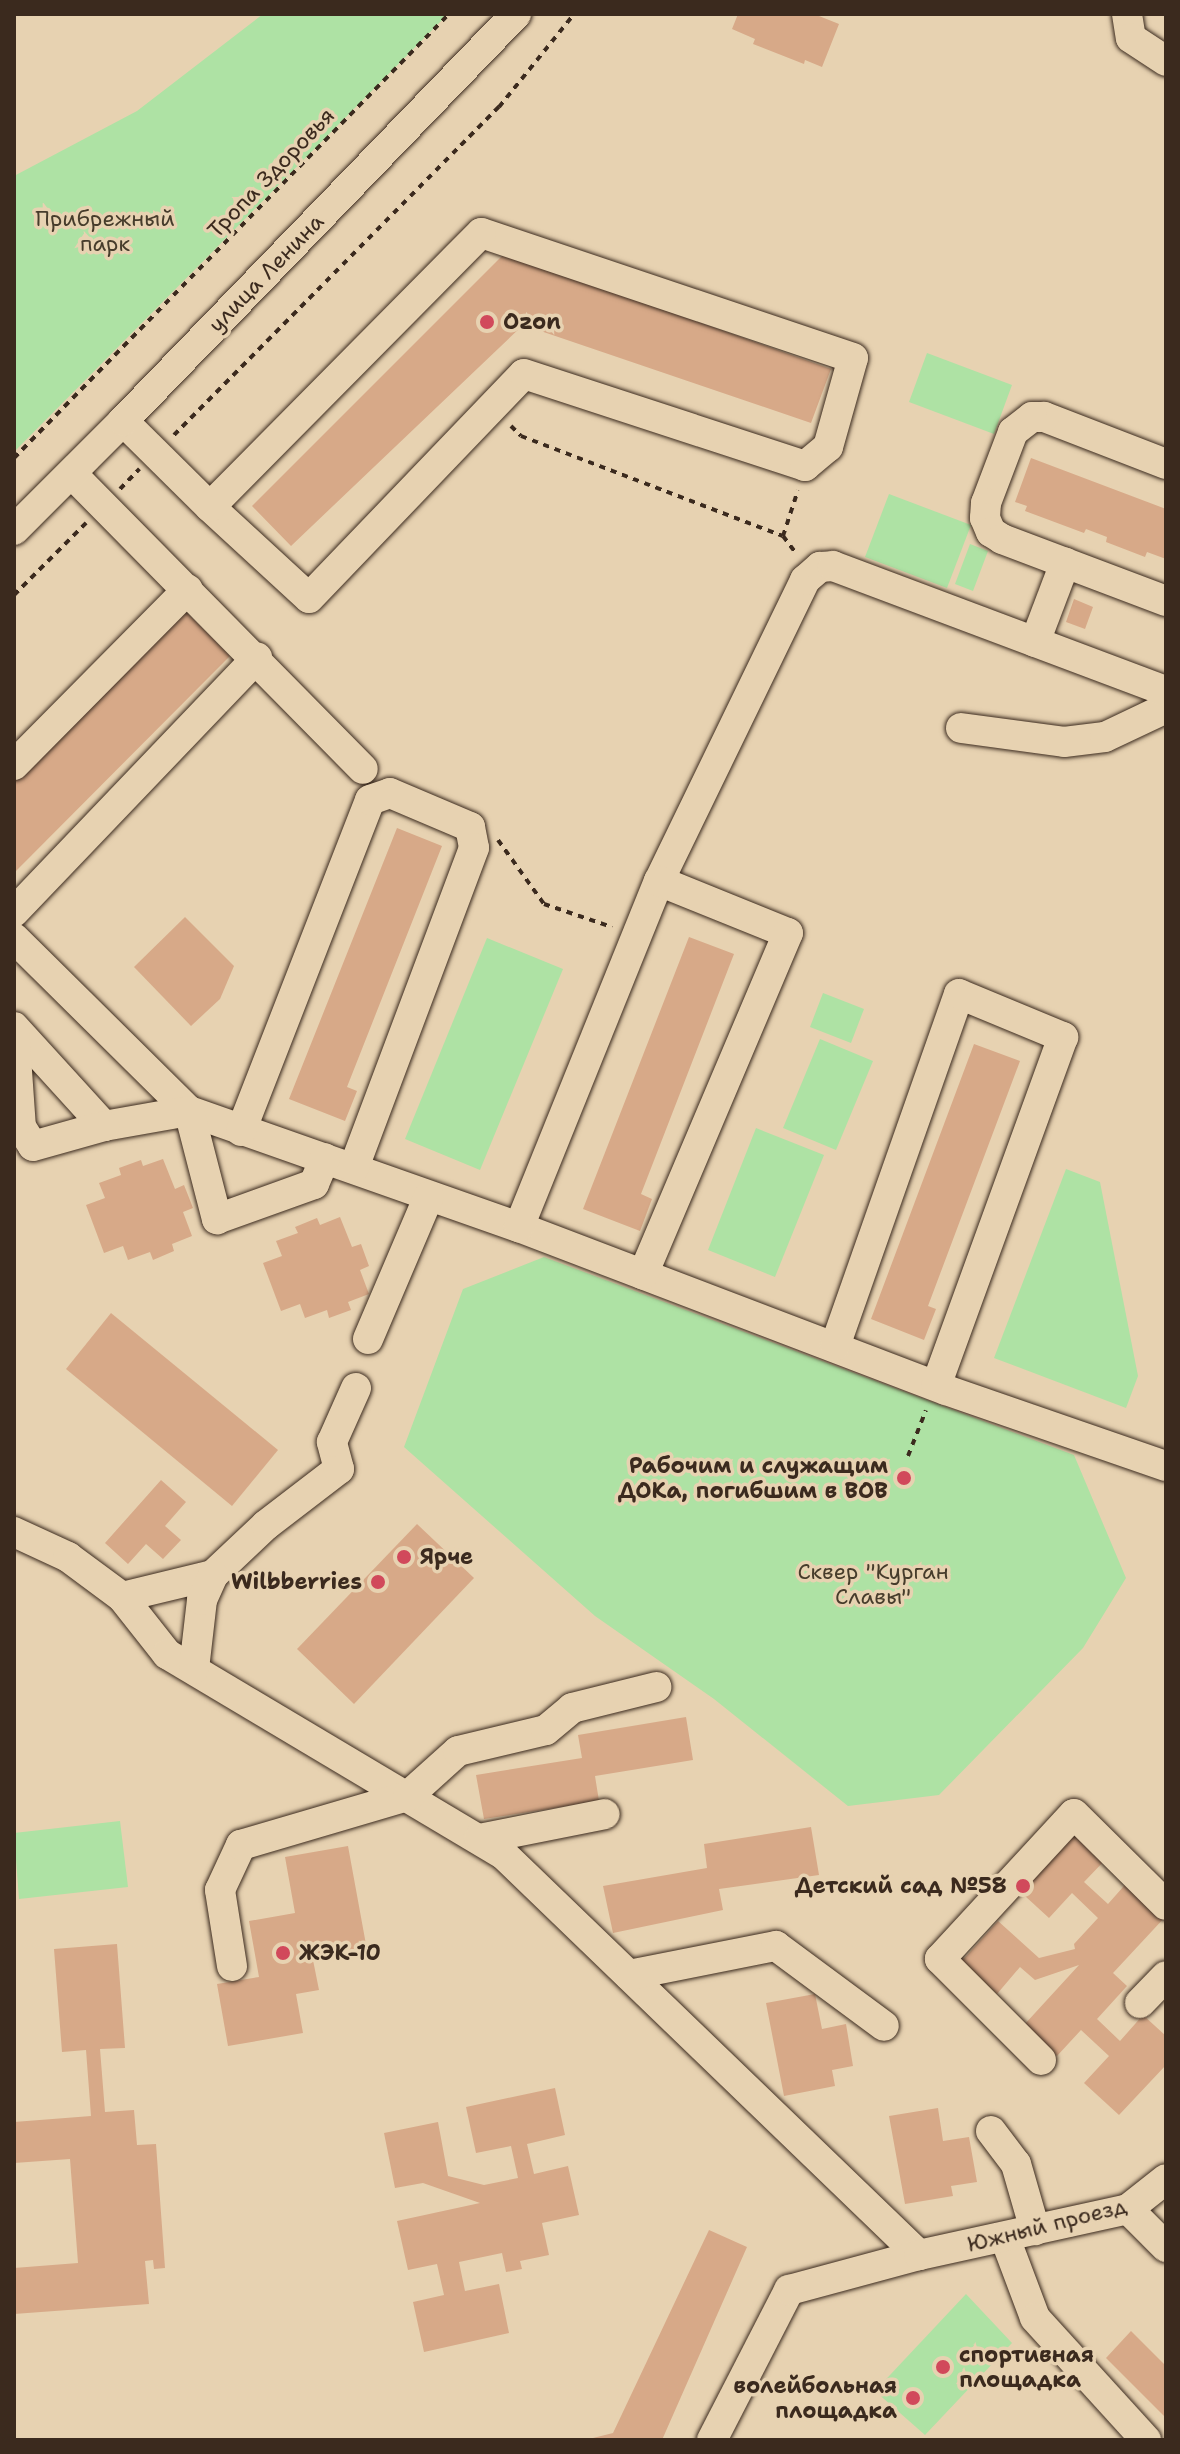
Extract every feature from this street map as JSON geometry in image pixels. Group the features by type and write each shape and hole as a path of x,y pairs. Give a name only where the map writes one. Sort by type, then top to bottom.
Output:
{"street":[{"name":"улица Ленина","path":"14,530 72,474 516,14"},
{"path":"1127,14 1131,38 1166,61"},
{"path":"123,421 210,507 309,598 524,374 805,466 828,447 853,358 481,233 210,507"},
{"path":"1166,464 1044,417 1032,417 1021,422 1013,432 986,503 985,518 991,532 1002,539 1166,601"},
{"path":"72,474 257,658 363,769"},
{"path":"1035,642 1065,563"},
{"path":"519,1227 659,881 811,572 833,566 1166,691"},
{"path":"14,765 188,589"},
{"path":"14,912 257,658"},
{"path":"961,728 1064,742 1105,737 1166,708"},
{"path":"241,1131 370,800 390,793 470,827 474,848 354,1168"},
{"path":"643,1274 788,933 659,881"},
{"path":"14,938 189,1111 519,1227 936,1385 1166,1466"},
{"path":"835,1346 959,994 1063,1037 936,1385"},
{"path":"14,1028 21,1127 33,1146 104,1126 189,1111"},
{"path":"14,1028 104,1126"},
{"path":"189,1111 217,1219 314,1184 325,1158"},
{"path":"368,1339 429,1196"},
{"path":"194,1669 202,1600 213,1575 266,1525 339,1469 332,1442 356,1388"},
{"path":"14,1532 68,1557 122,1597 167,1654 503,1854 919,2255"},
{"path":"122,1597 213,1575"},
{"path":"232,1966 220,1890 241,1845 408,1796 458,1751 546,1730 572,1708 656,1687"},
{"path":"479,1839 605,1814"},
{"path":"1041,2060 940,1959 1074,1814 1166,1905"},
{"path":"629,1975 776,1946 884,2026"},
{"path":"1140,2003 1166,1976"},
{"path":"991,2131 1016,2164 1035,2230"},
{"name":"Южный проезд","path":"712,2440 789,2290 919,2255 1128,2209 1166,2179"},
{"path":"1128,2209 1166,2247"},
{"path":"1005,2238 1035,2318 1146,2440"}],"path":[{"name":"Тропа Здоровья","path":"14,458 449,14"},
{"path":"14,595 499,107 574,14"},
{"path":"492,408 521,436 783,536 805,466"},
{"path":"470,827 502,842 544,904 637,936"},
{"path":"908,1456 936,1385"}],"green space":[{"name":"Прибрежный парк","path":"263,14 448,14 14,452 14,176 137,111"},
{"path":"927,353 1012,385 994,434 909,402"},
{"path":"889,494 971,525 947,588 865,557"},
{"path":"970,544 988,551 973,591 955,584"},
{"path":"487,938 563,969 480,1170 405,1139"},
{"path":"823,993 864,1009 851,1043 810,1027"},
{"path":"820,1039 873,1061 836,1150 783,1128"},
{"path":"756,1128 824,1155 775,1277 708,1250"},
{"path":"1066,1169 1100,1182 1138,1376 1126,1408 994,1358"},
{"name":"Сквер \"Курган Славы\"","path":"544,1257 1074,1455 1126,1578 1083,1648 939,1795 848,1806 714,1699 595,1616 404,1447 463,1289"},
{"path":"120,1821 128,1887 19,1899 14,1833"},
{"name":"спортивная площадка","path":"966,2294 1012,2343 925,2435 875,2391"}],"building":[{"path":"738,14 814,14 839,24 822,67 805,60 804,64 753,44 755,39 732,29"},
{"path":"505,253 831,369 811,423 523,325 291,546 252,506"},
{"path":"1031,458 1166,509 1166,559 1147,552 1145,557 1106,542 1107,537 1086,529 1084,533 1025,511 1027,506 1015,502"},
{"path":"1074,599 1093,607 1085,629 1066,622"},
{"path":"183,609 230,656 14,873 14,779"},
{"path":"397,828 442,846 347,1087 357,1091 345,1121 289,1099"},
{"path":"185,917 234,966 220,999 191,1026 134,967"},
{"path":"689,937 734,954 641,1194 652,1199 640,1231 583,1209"},
{"path":"974,1044 1020,1061 928,1306 936,1309 924,1340 871,1319"},
{"path":"163,1159 175,1189 184,1185 193,1208 183,1212 192,1236 172,1244 174,1251 153,1260 150,1252 128,1260 123,1246 104,1253 86,1205 105,1198 99,1183 121,1175 119,1168 141,1160 143,1166"},
{"path":"340,1217 352,1247 361,1244 369,1266 360,1270 369,1294 348,1302 351,1310 329,1318 327,1310 305,1318 300,1304 281,1311 263,1263 282,1256 276,1241 298,1233 295,1227 317,1218 320,1225"},
{"path":"111,1313 278,1450 232,1506 66,1369"},
{"path":"161,1480 186,1502 165,1526 181,1540 163,1559 146,1544 128,1564 105,1543"},
{"path":"417,1524 474,1578 354,1704 297,1649"},
{"path":"686,1717 693,1760 595,1776 599,1801 484,1819 476,1775 582,1758 578,1735"},
{"path":"1070,1823 1107,1858 1084,1882 1108,1904 1131,1878 1166,1916 1113,1973 1127,1986 1097,2019 1120,2041 1143,2015 1166,2036 1166,2065 1119,2115 1084,2083 1109,2056 1081,2030 1057,2056 1024,2025 1079,1965 1035,1980 1020,1967 997,1994 961,1962 998,1921 1039,1958 1075,1949 1074,1944 1098,1918 1072,1893 1049,1918 1013,1885"},
{"path":"811,1827 819,1875 719,1889 723,1910 613,1933 603,1886 707,1868 704,1844"},
{"path":"348,1846 367,1950 313,1960 319,1990 296,1994 303,2033 228,2046 217,1984 259,1977 249,1921 295,1913 285,1857"},
{"path":"117,1944 125,2048 100,2049 105,2112 134,2110 137,2145 156,2144 165,2268 154,2269 153,2260 145,2261 149,2304 14,2314 14,2268 78,2263 70,2159 14,2163 14,2122 91,2116 86,2050 62,2052 54,1949"},
{"path":"815,1994 822,2029 846,2024 853,2066 832,2070 835,2086 784,2096 766,2003"},
{"path":"555,2088 565,2135 527,2144 534,2174 568,2166 579,2215 542,2223 549,2255 520,2261 522,2269 506,2272 502,2253 459,2262 465,2291 499,2284 509,2333 424,2352 413,2302 444,2295 437,2264 408,2270 397,2221 480,2203 423,2183 395,2188 384,2133 438,2122 448,2176 484,2185 518,2178 511,2146 476,2153 466,2107"},
{"path":"938,2108 943,2141 969,2137 977,2182 951,2186 953,2196 905,2204 889,2116"},
{"path":"709,2230 747,2247 662,2440 585,2440 613,2433"},
{"path":"1131,2331 1166,2366 1166,2418 1106,2358"}],"place":[{"name":"Ozon","path":"487,322"},
{"name":"Рабочим и служащим ДОКа, погибшим в ВОВ","path":"904,1478"},
{"name":"Ярче","path":"404,1557"},
{"name":"Wilbberries","path":"378,1582"},
{"name":"Детский сад №58","path":"1023,1886"},
{"name":"ЖЭК-10","path":"283,1953"},
{"name":"спортивная площадка","path":"943,2367"},
{"name":"волейбольная площадка","path":"913,2398"}]}
